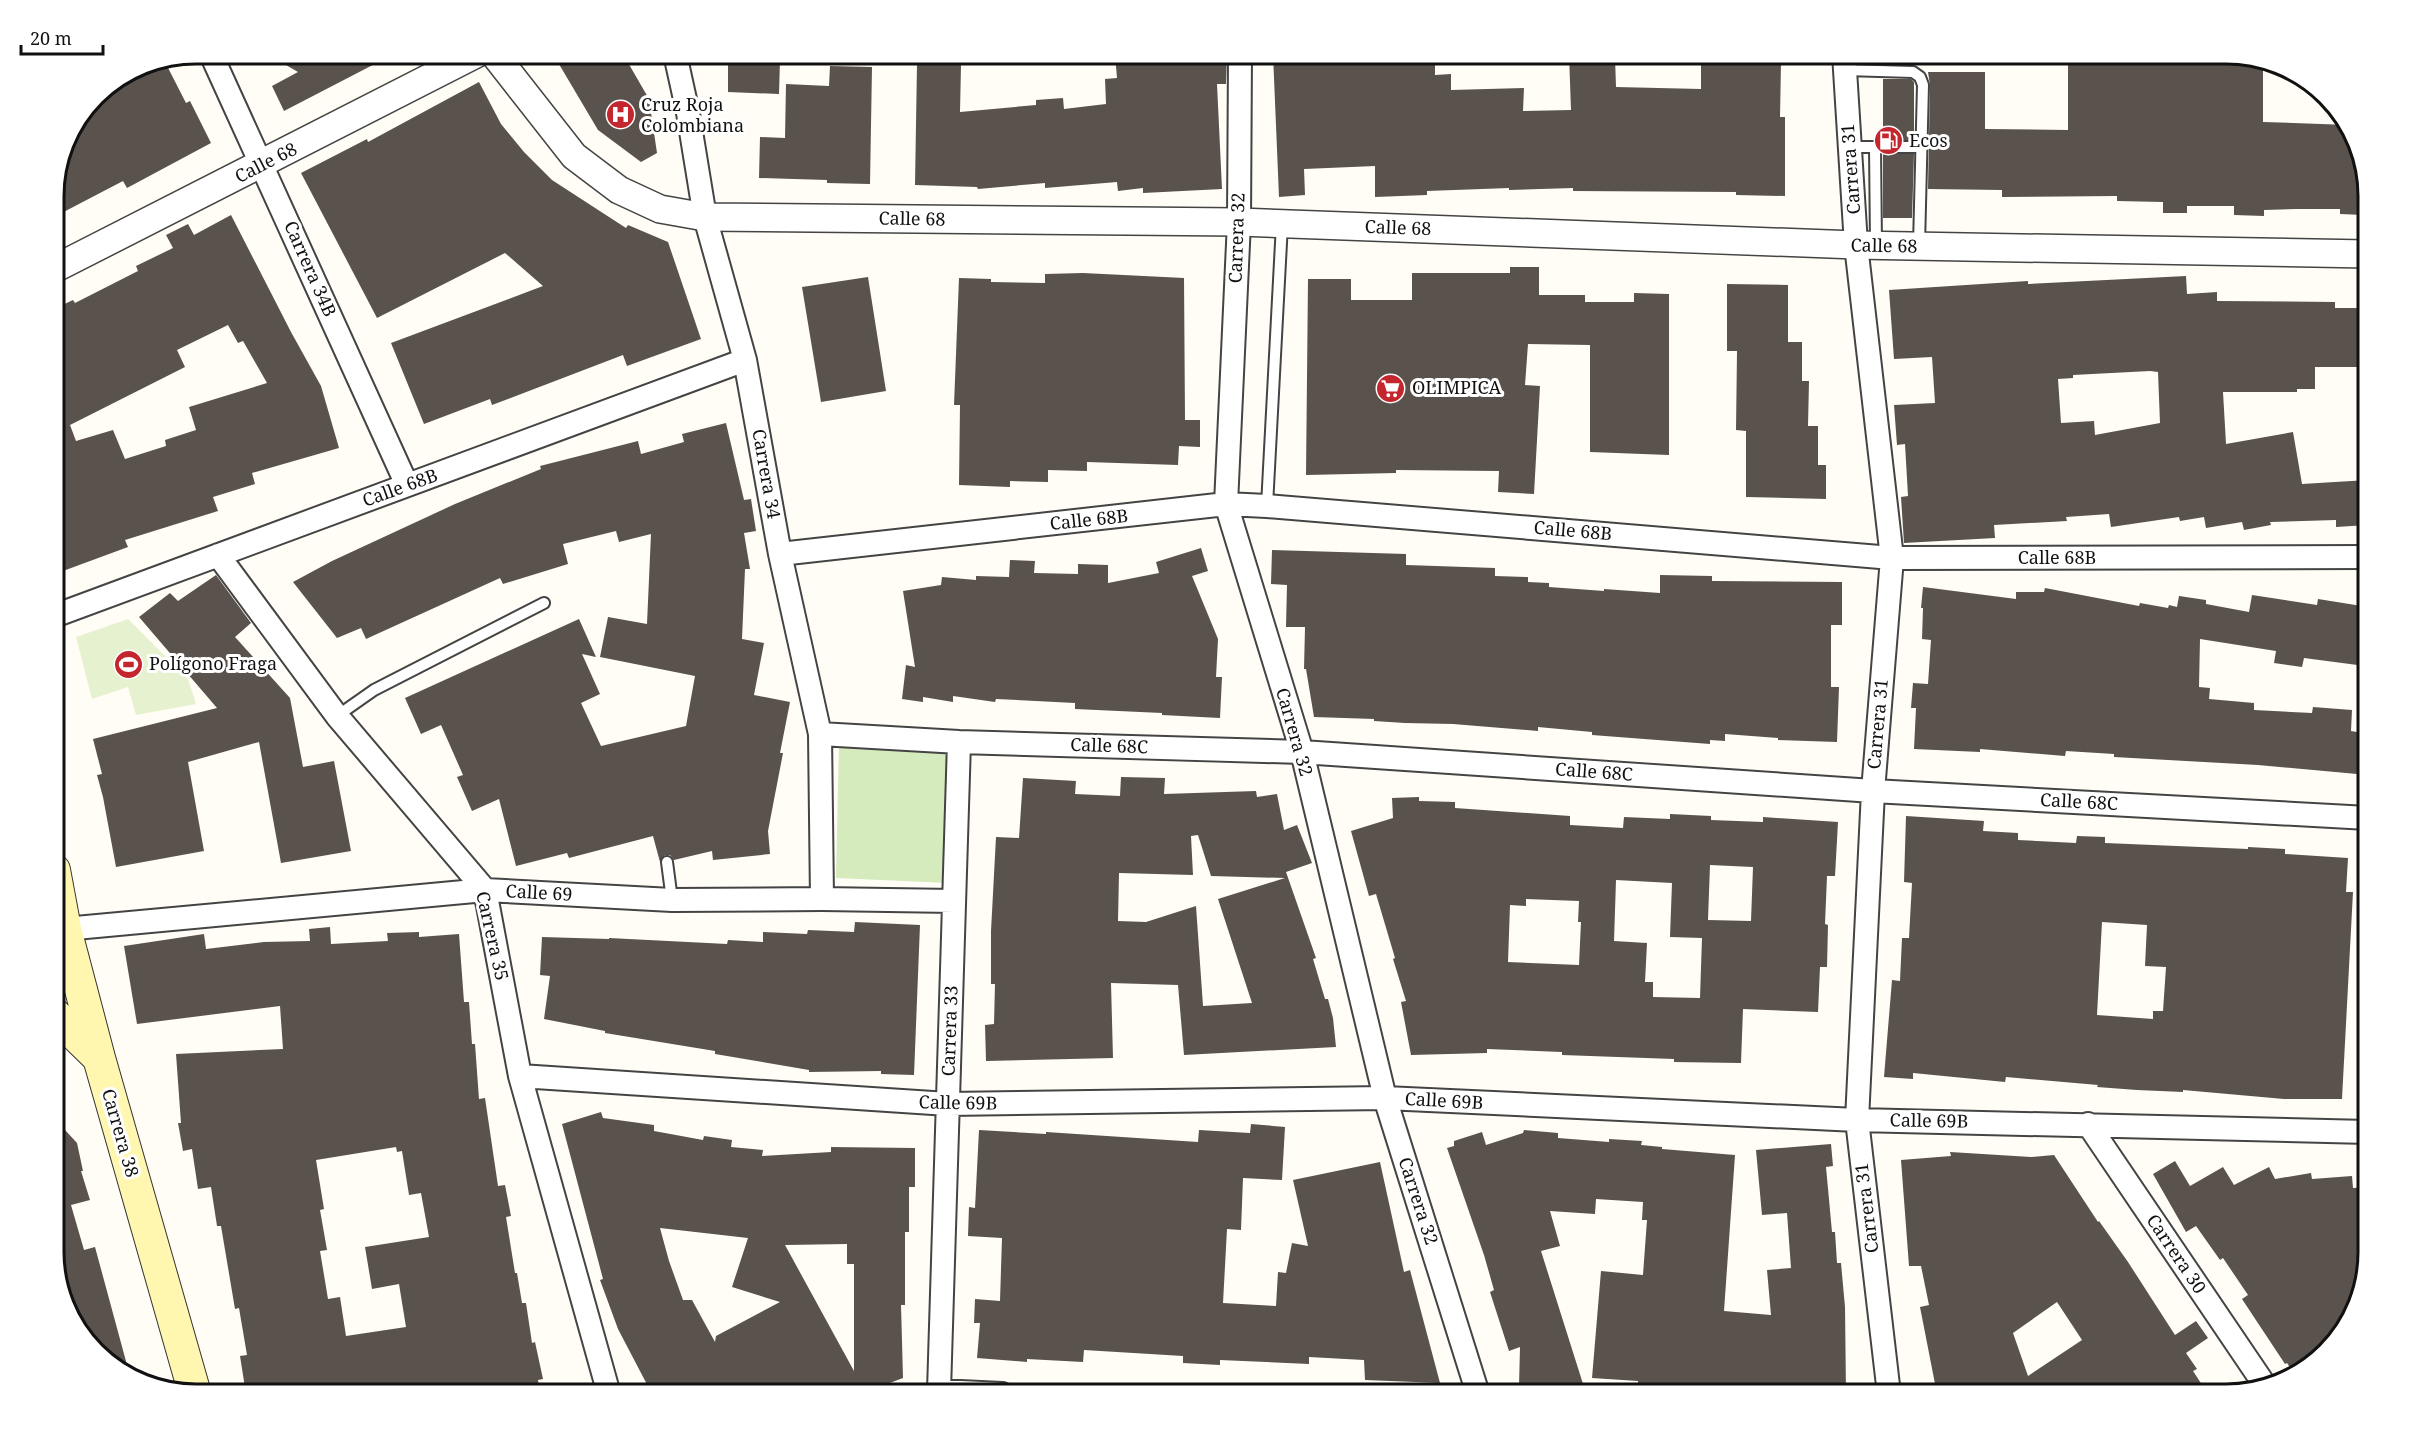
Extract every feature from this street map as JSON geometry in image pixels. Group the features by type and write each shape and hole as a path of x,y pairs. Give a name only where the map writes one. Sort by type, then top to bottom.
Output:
{"main road":[{"name":"Carrera 38","path":"65,946 192,1384"},
{"path":"65,1025 99,1058"}],"street":[{"name":"Carrera 32","path":"1240,64 1239,222 1226,504 1302,752 1385,1098 1475,1384"},
{"name":"Carrera 31","path":"1844,64 1850,147 1866,245 1892,558 1873,791 1857,1120 1888,1384"},
{"name":"Carrera 34B","path":"216,65 407,485"},
{"name":"Calle 68","path":"65,263 456,65"},
{"name":"Calle 68","path":"503,65 574,156 619,190 660,209 705,217 1239,222 1866,245 2357,254"},
{"name":"Carrera 34","path":"677,65 688,113 705,217 745,360 780,554 820,734 822,898"},
{"name":"Calle 68B","path":"65,612 745,360"},
{"name":"Calle 68B","path":"780,554 1226,504 1892,558 2357,557"},
{"name":"Carrera 35","path":"218,555 337,716 485,890 520,1076 606,1384"},
{"name":"Calle 68C","path":"820,734 959,742 1302,752 1873,791 2358,817"},
{"name":"Carrera 33","path":"937,1384 959,742"},
{"name":"Calle 69","path":"65,930 485,890 672,900 822,898 954,901"},
{"name":"Calle 69B","path":"520,1076 948,1104 1385,1098 1857,1120 2358,1132"},
{"name":"Carrera 30","path":"2088,1124 2260,1379"}],"lane":[{"path":"1859,64 1913,72 1920,77 1923,85 1919,246"},
{"path":"1850,147 1921,147"},
{"path":"1866,245 1875,147"},
{"path":"1267,506 1282,224"},
{"path":"337,716 374,690 544,603"},
{"path":"667,862 672,900"}],"green space":[{"name":"Polígono Fraga","path":"128,619 188,679 196,704 136,715 128,687 92,699 76,637"},
{"path":"839,743 948,751 948,883 836,878"}],"building":[{"path":"1227,64 1226,84 1217,84 1222,189 1143,193 1143,188 1118,191 1117,182 1045,188 1045,183 978,189 977,187 915,185 917,65 961,65 960,112 1036,105 1036,100 1063,98 1064,109 1106,104 1105,79 1117,78 1116,65"},
{"path":"1273,64 1435,64 1435,75 1451,74 1451,90 1524,88 1523,111 1571,110 1569,64 1615,64 1616,87 1701,89 1701,64 1781,64 1780,117 1785,117 1785,196 1736,195 1736,192 1573,191 1573,188 1509,190 1509,188 1427,191 1427,195 1375,197 1375,166 1304,169 1305,195 1279,197"},
{"path":"2068,64 2226,64 2260,69 2263,70 2263,122 2336,125 2351,154 2355,171 2357,215 2340,214 2340,209 2296,209 2264,210 2264,216 2234,215 2234,206 2187,206 2187,213 2163,213 2163,202 2117,201 2117,196 2002,197 2002,190 1928,189 1930,85 1928,72 1985,72 1985,129 2068,130"},
{"path":"286,65 373,65 284,111 272,86 298,72"},
{"name":"Cruz Roja Colombiana","path":"559,65 629,65 649,99 657,153 641,162 598,130"},
{"path":"728,65 780,65 779,94 728,92"},
{"path":"830,66 872,67 870,184 759,178 760,137 785,138 786,84 829,86"},
{"path":"168,68 186,103 190,101 211,143 127,188 123,181 65,211 65,188 69,162 78,138 97,109 130,82"},
{"path":"1883,79 1911,79 1914,82 1914,140 1883,140"},
{"path":"479,82 501,124 524,152 552,180 626,228 628,225 668,242 701,339 627,366 623,355 492,405 490,399 424,424 391,343 543,286 505,253 377,318 301,173 367,139 368,142"},
{"path":"1883,154 1914,154 1912,218 1883,218"},
{"path":"231,215 321,386 339,448 252,473 255,484 213,497 218,511 125,540 128,547 65,570 65,304 73,300 75,303 138,271 136,266 173,248 166,235 188,224 194,235","holes":["228,325 238,343 243,341 267,383 189,407 196,430 165,440 166,446 125,459 113,430 76,441 70,425 185,367 177,350"]},
{"path":"1510,267 1539,267 1539,295 1585,295 1585,302 1634,302 1634,293 1669,294 1669,455 1590,452 1590,345 1528,344 1525,385 1540,386 1534,494 1498,492 1499,471 1396,470 1396,473 1306,475 1308,279 1351,279 1351,300 1412,300 1412,273 1510,273"},
{"path":"1083,273 1184,278 1185,420 1200,420 1200,447 1179,446 1178,465 1087,462 1087,471 1048,470 1048,482 1010,481 1010,487 959,485 960,405 954,405 959,278 991,279 991,282 1045,283 1045,274"},
{"path":"2186,276 2187,294 2217,292 2217,301 2335,302 2335,308 2357,308 2357,367 2315,367 2315,389 2297,389 2297,392 2223,392 2226,444 2293,432 2302,484 2357,481 2357,526 2336,527 2336,520 2270,522 2271,525 2244,530 2242,522 2206,528 2204,517 2180,521 2179,517 2111,527 2109,514 2066,517 2067,521 1994,525 1995,538 1904,543 1901,497 1908,496 1905,444 1897,445 1894,405 1935,403 1932,357 1894,359 1889,290 2028,281 2028,284","holes":["2158,372 2160,423 2095,435 2094,421 2061,423 2058,379 2073,378 2073,375"]},
{"path":"868,277 886,391 821,402 802,287"},
{"path":"1727,284 1788,285 1788,342 1802,342 1802,381 1809,381 1808,426 1818,426 1818,465 1826,465 1826,499 1746,497 1746,431 1736,430 1737,351 1727,351"},
{"path":"726,423 744,500 751,499 756,531 744,533 750,569 745,569 742,639 764,643 754,695 790,702 768,831 770,854 713,860 712,851 674,860 670,855 665,855 660,862 653,836 569,858 567,853 516,866 499,799 472,811 457,777 463,775 441,725 421,734 405,698 579,619 596,657 582,654 600,694 581,703 601,746 686,726 695,676 600,657 608,617 647,624 651,534 619,542 616,531 563,544 568,564 503,584 500,578 366,639 361,628 337,638 293,582 332,561 455,504 541,469 540,466 638,441 641,454 684,442 682,434"},
{"path":"1201,548 1208,571 1192,576 1218,639 1216,677 1222,677 1220,718 1075,709 1075,703 996,699 995,702 953,696 953,702 923,697 923,702 902,699 906,665 915,667 903,591 941,585 942,577 976,580 976,576 1009,577 1010,560 1035,561 1034,573 1078,574 1078,564 1108,565 1108,583 1159,573 1156,562"},
{"path":"1272,550 1406,554 1406,565 1495,568 1495,576 1528,577 1528,582 1549,583 1549,587 1604,591 1604,589 1660,593 1660,575 1712,576 1712,581 1842,582 1842,625 1831,625 1831,687 1839,687 1837,742 1778,740 1778,738 1725,734 1725,741 1710,740 1710,744 1592,735 1592,732 1538,727 1538,731 1314,717 1306,669 1304,669 1305,627 1286,627 1287,585 1271,584"},
{"path":"216,575 251,623 235,637 290,698 303,767 334,761 351,851 281,863 259,742 188,762 204,851 116,867 97,775 102,774 93,739 217,708 139,617 170,593 178,601"},
{"path":"1923,587 2016,599 2016,592 2044,592 2045,588 2139,606 2140,603 2168,608 2169,605 2177,607 2179,596 2206,600 2206,604 2249,612 2252,595 2317,605 2318,599 2357,605 2357,665 2304,658 2302,667 2274,663 2276,651 2200,639 2199,687 2210,688 2209,699 2254,703 2254,710 2312,713 2313,707 2352,710 2351,731 2358,732 2358,774 2258,765 2114,757 2114,754 2066,751 2065,756 1980,749 1980,752 1914,749 1916,708 1911,708 1913,683 1928,684 1931,640 1922,639 1923,608 1921,608"},
{"path":"1121,777 1165,778 1164,794 1256,791 1257,797 1277,794 1284,830 1297,825 1312,863 1286,872 1316,958 1313,959 1325,999 1328,999 1333,1018 1336,1047 1184,1055 1178,985 1111,983 1113,1058 986,1061 985,1025 994,1024 995,984 991,984 991,931 996,837 1019,838 1023,778 1076,781 1075,794 1120,796","holes":["1198,835 1211,876 1285,878 1218,899 1252,1003 1203,1006 1196,906 1146,922 1118,921 1119,873 1193,875 1191,836"]},
{"path":"1419,797 1419,801 1455,802 1455,808 1570,816 1570,825 1623,828 1624,817 1670,819 1670,814 1711,816 1711,820 1763,822 1763,817 1838,822 1835,876 1827,876 1825,924 1828,925 1827,967 1820,967 1818,1012 1743,1009 1741,1063 1674,1062 1674,1059 1562,1055 1562,1052 1487,1049 1487,1053 1411,1055 1401,1002 1406,1001 1393,959 1395,958 1376,894 1369,896 1351,831 1393,818 1392,798","holes":["1710,865 1753,867 1751,921 1708,920","1616,880 1672,883 1670,937 1702,938 1700,998 1653,997 1653,982 1645,982 1647,943 1614,941","1526,899 1579,901 1578,922 1581,922 1579,965 1508,962 1510,905 1526,906"]},
{"path":"1906,816 1984,821 1983,831 2018,833 2018,840 2076,843 2077,836 2105,837 2105,843 2285,849 2285,854 2348,858 2346,892 2353,892 2342,1099 2284,1099 2183,1090 2183,1092 2137,1090 2006,1077 2005,1082 1913,1073 1913,1079 1884,1077 1892,980 1900,981 1902,938 1909,938 1912,883 1904,882","holes":["2102,922 2147,925 2145,966 2166,967 2163,1011 2153,1011 2153,1019 2097,1015"]},
{"path":"855,922 920,925 914,1075 881,1074 881,1071 809,1072 809,1070 715,1054 715,1051 605,1033 605,1031 544,1019 550,976 540,975 542,937 727,944 728,940 763,942 763,932 807,934 808,930 854,932"},
{"path":"330,927 331,944 388,941 387,933 419,932 419,937 459,934 464,1002 469,1002 479,1099 485,1098 498,1186 505,1185 511,1216 506,1217 515,1273 517,1273 522,1303 526,1303 532,1343 535,1342 543,1379 538,1380 539,1384 244,1384 240,1356 247,1355 239,1308 235,1309 221,1226 217,1226 211,1187 198,1189 192,1149 183,1151 178,1123 181,1123 176,1054 283,1049 280,1006 137,1024 124,946 204,934 206,949 264,942 310,941 309,929","holes":["396,1147 397,1152 402,1151 409,1195 421,1193 429,1237 365,1247 372,1289 399,1284 406,1327 346,1336 340,1297 328,1299 320,1251 327,1250 320,1210 324,1209 316,1160"]},
{"path":"601,1112 603,1118 654,1125 654,1131 703,1140 704,1136 732,1140 731,1147 763,1150 762,1156 831,1152 831,1147 915,1148 915,1187 909,1187 909,1232 905,1232 905,1305 901,1305 903,1378 887,1384 647,1384 618,1329 600,1280 603,1279 562,1124","holes":["660,1228 748,1238 732,1287 780,1302 716,1336 715,1342 692,1300 683,1300","847,1244 847,1264 854,1264 854,1371 785,1245"]},
{"path":"1251,1124 1285,1127 1282,1180 1243,1178 1241,1230 1227,1229 1223,1303 1276,1306 1278,1272 1286,1273 1292,1243 1308,1246 1293,1180 1380,1162 1404,1272 1410,1270 1440,1383 1365,1380 1364,1360 1309,1357 1309,1364 1220,1360 1220,1365 1183,1363 1183,1356 1084,1350 1083,1362 1027,1359 1027,1362 977,1358 980,1323 974,1323 975,1299 1000,1301 1002,1238 968,1236 969,1207 975,1208 979,1130 1198,1142 1199,1130 1250,1133"},
{"path":"65,1130 77,1143 83,1171 81,1171 90,1200 71,1205 84,1250 95,1247 127,1364 103,1345 92,1332 82,1318 71,1294 65,1260"},
{"path":"1524,1130 1558,1133 1558,1138 1609,1142 1609,1139 1642,1141 1641,1145 1662,1147 1662,1149 1735,1155 1724,1311 1771,1315 1767,1270 1791,1268 1787,1213 1762,1215 1756,1150 1831,1144 1833,1166 1826,1167 1832,1232 1835,1232 1837,1263 1841,1263 1845,1307 1846,1384 1638,1384 1638,1381 1592,1378 1601,1271 1643,1275 1647,1220 1642,1220 1643,1202 1596,1199 1595,1214 1550,1211 1560,1246 1541,1251 1583,1384 1519,1384 1520,1347 1509,1351 1490,1292 1494,1290 1484,1255 1447,1148 1454,1146 1454,1141 1482,1132 1486,1145 1523,1133"},
{"path":"1950,1152 2031,1157 2054,1155 2175,1335 2196,1321 2208,1338 2186,1353 2197,1369 2193,1371 2201,1384 1935,1384 1920,1307 1929,1305 1921,1266 1909,1266 1901,1160 1951,1156","holes":["2057,1302 2082,1340 2028,1376 2013,1333"]},
{"path":"2175,1161 2190,1186 2223,1167 2234,1185 2269,1167 2275,1179 2311,1173 2312,1179 2352,1176 2353,1188 2358,1188 2358,1252 2353,1286 2340,1318 2319,1345 2292,1366 2285,1364 2242,1299 2248,1295 2223,1258 2220,1260 2196,1226 2186,1232 2153,1174"}],"place":[{"name":"Cruz Roja Colombiana","path":"620,115"},
{"name":"Ecos","path":"1888,141"},
{"name":"OLIMPICA","path":"1391,388"},
{"name":"Polígono Fraga","path":"128,664"}]}
